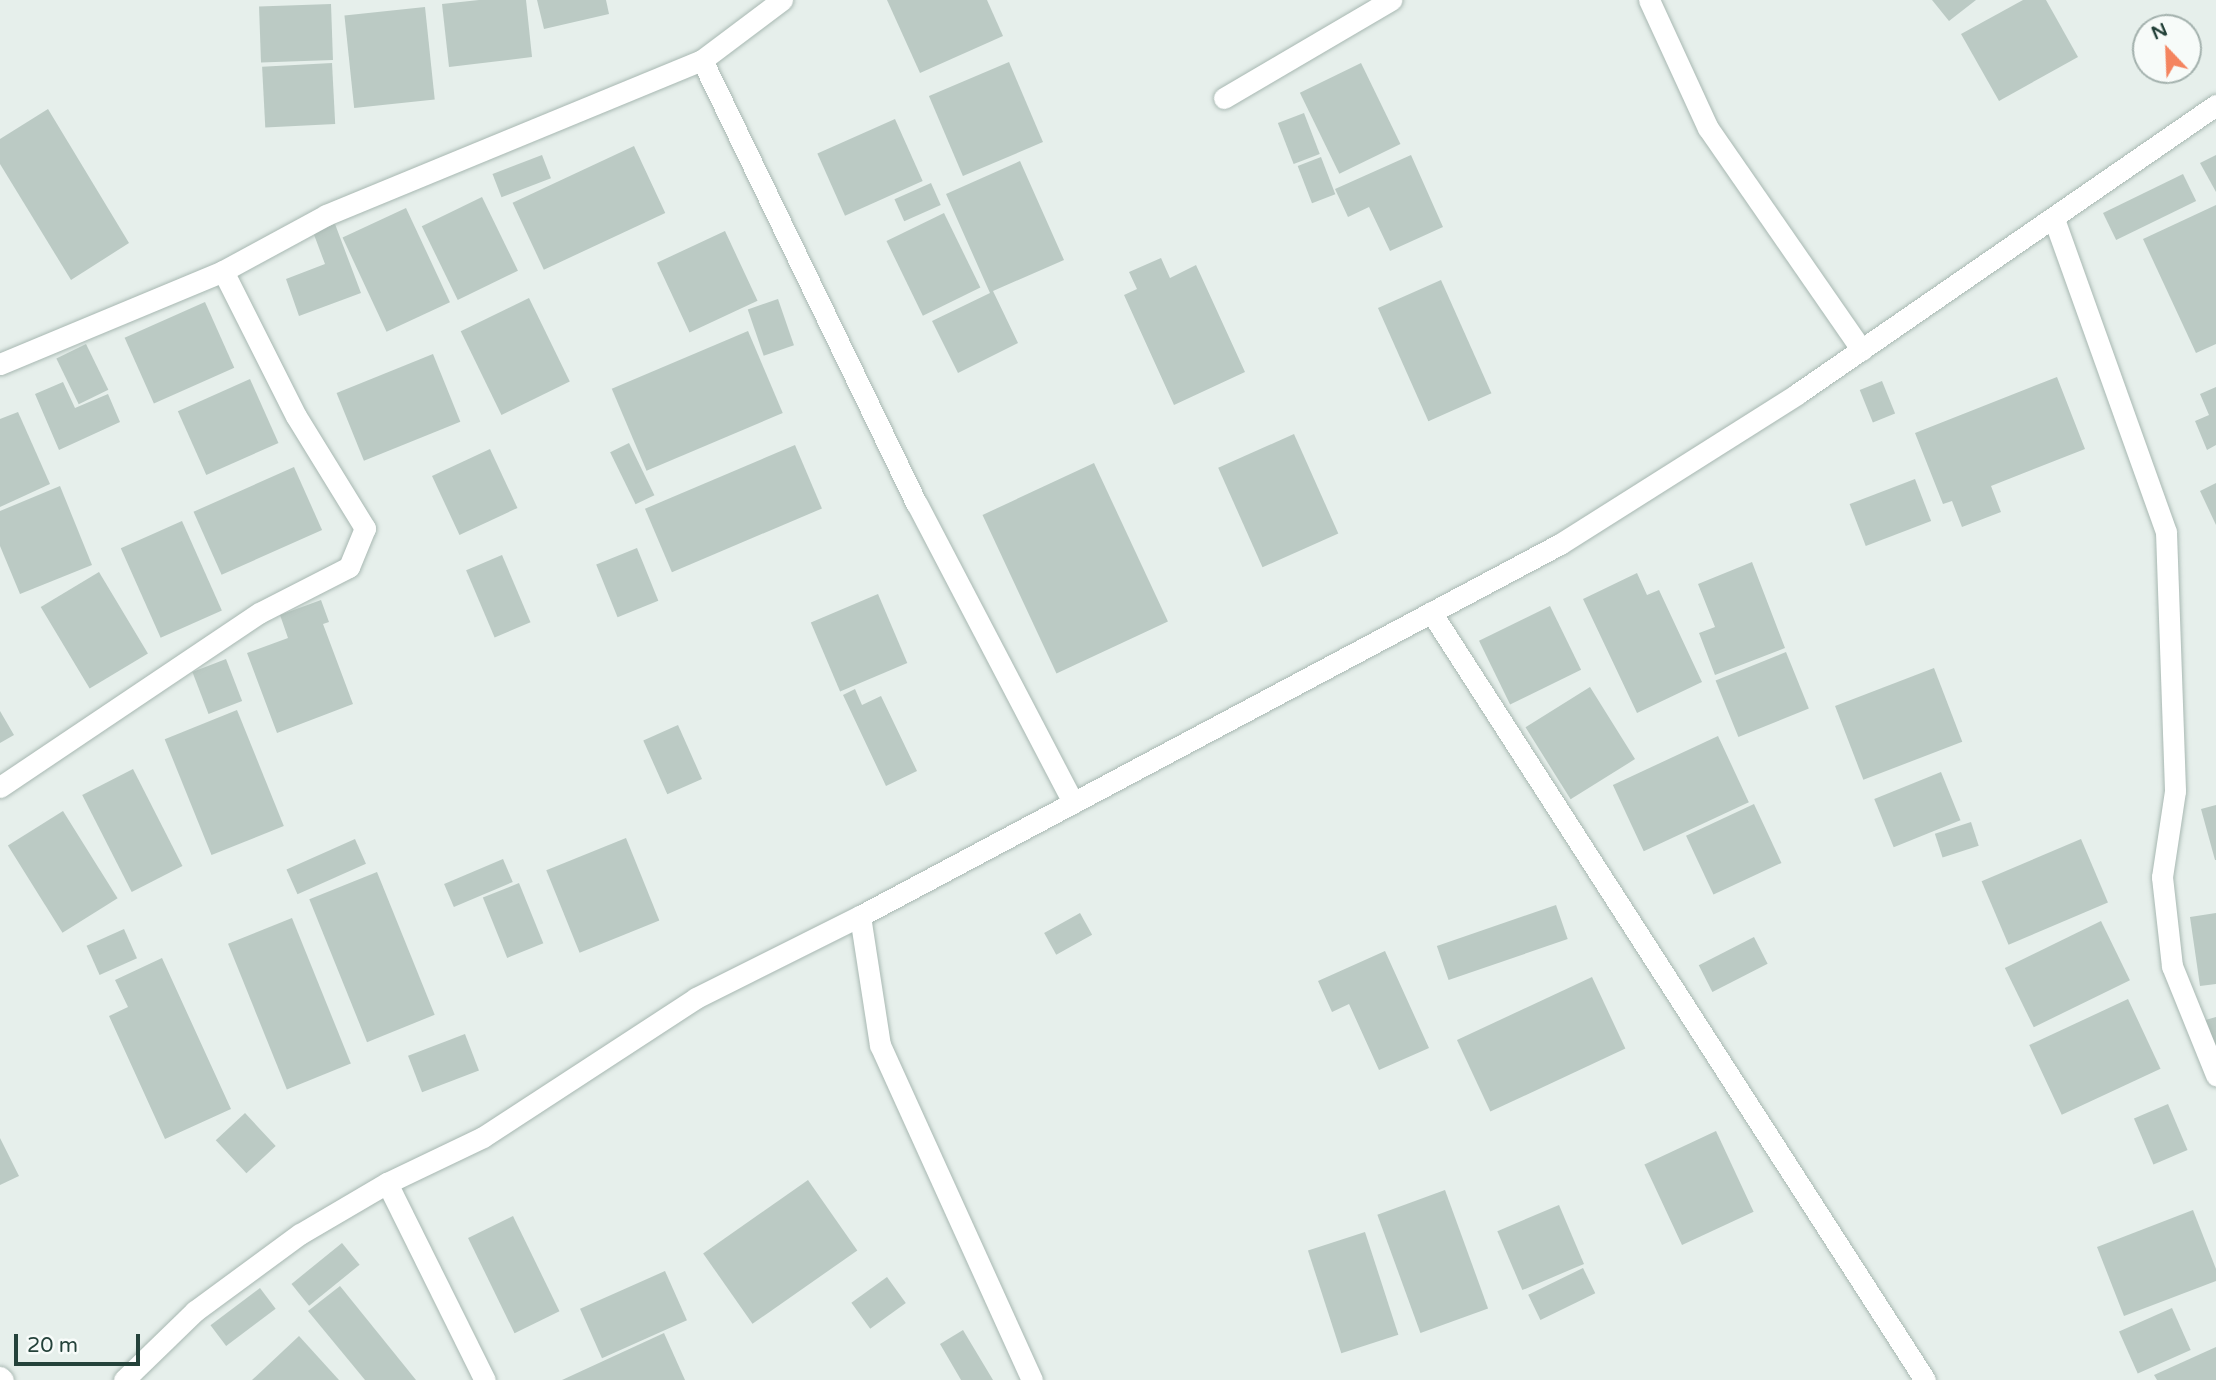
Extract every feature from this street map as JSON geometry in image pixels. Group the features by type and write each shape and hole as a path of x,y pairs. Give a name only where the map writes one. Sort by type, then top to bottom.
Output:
{"street":[{"path":"0,364 223,271 326,215 702,60 782,0"},
{"path":"1224,98 1391,0"},
{"path":"1649,0 1708,128 1862,350"},
{"path":"702,60 917,504 1073,803"},
{"path":"124,1380 195,1311 300,1234 387,1183 483,1137 696,998 860,916 1559,544 1862,350 2216,105"},
{"path":"2054,219 2166,531 2175,791 2162,877 2172,966 2216,1075"},
{"path":"0,787 258,613 349,567 365,528 296,416 223,271"},
{"path":"1431,612 1925,1380"},
{"path":"860,916 880,1045 1031,1380"},
{"path":"387,1183 485,1380"}],"building":[{"path":"479,0 526,0 532,57 449,67 442,4"},
{"path":"537,0 606,0 609,14 544,29"},
{"path":"887,0 987,0 1003,36 920,73"},
{"path":"1932,0 1976,0 1949,21"},
{"path":"2023,0 2046,0 2078,57 1999,101 1961,34"},
{"path":"331,4 333,60 261,62 259,7"},
{"path":"425,7 435,99 354,108 344,15"},
{"path":"1009,62 1043,142 963,176 929,96"},
{"path":"332,63 335,124 265,128 262,67"},
{"path":"1361,63 1400,144 1339,174 1300,93"},
{"path":"48,109 129,243 71,280 0,164 0,139"},
{"path":"1304,113 1320,154 1294,164 1278,123"},
{"path":"895,119 923,181 845,216 817,154"},
{"path":"634,146 665,213 544,270 513,203"},
{"path":"542,155 551,178 501,197 493,174"},
{"path":"1411,155 1443,227 1390,251 1369,207 1348,217 1335,189"},
{"path":"2216,155 2216,192 2200,163"},
{"path":"1321,157 1335,194 1312,203 1298,166"},
{"path":"1020,161 1064,260 993,291 1018,343 958,373 932,321 990,293 946,194"},
{"path":"2183,174 2196,201 2116,240 2103,213"},
{"path":"931,183 941,205 904,221 894,199"},
{"path":"482,197 518,271 458,300 422,226"},
{"path":"2216,205 2216,344 2196,353 2143,239"},
{"path":"406,208 450,302 387,332 343,238"},
{"path":"944,213 980,288 923,316 886,241"},
{"path":"335,224 361,293 299,316 286,279 325,264 313,232"},
{"path":"725,231 758,301 690,332 657,263"},
{"path":"1161,258 1170,278 1196,265 1245,372 1174,405 1124,295 1137,289 1129,272"},
{"path":"1441,280 1491,393 1428,421 1378,308"},
{"path":"529,298 570,382 501,415 461,331"},
{"path":"778,299 794,345 764,356 748,309"},
{"path":"205,302 234,368 154,404 125,338"},
{"path":"748,331 783,413 647,471 612,389"},
{"path":"86,344 108,390 79,404 56,358"},
{"path":"433,354 460,422 364,461 337,393"},
{"path":"2057,377 2085,449 1991,486 2001,512 1962,527 1952,501 1943,504 1915,433"},
{"path":"250,379 278,443 206,475 178,411"},
{"path":"1882,381 1895,413 1873,422 1860,390"},
{"path":"63,382 75,408 108,394 120,422 59,450 35,394"},
{"path":"2216,387 2216,445 2207,450 2195,421 2209,415 2200,394"},
{"path":"18,412 50,484 0,507 0,419"},
{"path":"1294,434 1338,534 1263,567 1218,468"},
{"path":"629,443 654,495 636,504 610,452"},
{"path":"795,445 822,509 672,572 645,509"},
{"path":"490,449 517,508 459,535 432,476"},
{"path":"1094,463 1168,622 1056,674 983,515"},
{"path":"294,467 322,530 222,575 194,512"},
{"path":"1915,479 1931,521 1866,546 1850,504"},
{"path":"2216,483 2216,525 2200,491"},
{"path":"60,486 92,565 20,594 0,546 0,511"},
{"path":"182,521 222,611 161,638 121,548"},
{"path":"637,548 658,601 618,617 596,564"},
{"path":"502,555 531,622 495,637 466,570"},
{"path":"1752,562 1785,648 1715,675 1699,633 1715,627 1698,584"},
{"path":"99,572 148,653 90,688 41,607"},
{"path":"1637,573 1647,595 1659,590 1702,682 1637,713 1583,599"},
{"path":"878,594 907,663 840,692 811,623"},
{"path":"321,600 329,622 323,624 353,704 277,733 247,653 288,638 280,615"},
{"path":"1550,606 1581,670 1510,704 1479,641"},
{"path":"1786,652 1809,709 1738,737 1716,680"},
{"path":"226,659 242,701 209,714 192,672"},
{"path":"1934,668 1962,742 1863,780 1835,706"},
{"path":"1590,687 1635,759 1571,799 1526,727"},
{"path":"855,689 862,705 881,696 917,771 886,786 843,695"},
{"path":"237,710 284,826 212,855 165,739"},
{"path":"0,711 14,735 0,743"},
{"path":"678,725 702,779 667,794 643,740"},
{"path":"1718,736 1749,802 1644,851 1613,785"},
{"path":"133,769 182,866 132,892 82,795"},
{"path":"1941,772 1960,820 1894,847 1874,799"},
{"path":"1754,804 1781,863 1713,895 1686,836"},
{"path":"2216,805 2216,860 2215,860 2201,809"},
{"path":"63,811 118,898 62,933 8,845"},
{"path":"1971,822 1979,846 1943,858 1935,834"},
{"path":"626,838 659,921 580,953 546,870"},
{"path":"355,839 366,864 297,894 286,870"},
{"path":"2081,839 2108,903 2009,945 1982,881"},
{"path":"503,859 513,882 454,907 444,884"},
{"path":"377,872 435,1015 367,1042 309,899"},
{"path":"519,883 543,943 507,958 483,898"},
{"path":"1556,905 1568,939 1449,980 1437,946"},
{"path":"1080,913 1092,935 1056,955 1044,933"},
{"path":"2216,913 2216,984 2200,986 2190,917"},
{"path":"292,918 351,1064 287,1089 228,944"},
{"path":"2101,921 2130,980 2034,1027 2005,968"},
{"path":"124,929 137,958 100,975 87,946"},
{"path":"1754,937 1768,964 1712,992 1699,965"},
{"path":"1385,951 1429,1048 1379,1070 1349,1004 1332,1012 1318,981"},
{"path":"162,958 231,1109 165,1139 109,1016 128,1007 115,980"},
{"path":"1592,977 1625,1049 1490,1112 1457,1040"},
{"path":"2128,999 2161,1069 2062,1115 2029,1045"},
{"path":"2216,1017 2216,1068 2202,1021"},
{"path":"465,1034 479,1070 422,1092 408,1056"},
{"path":"2168,1104 2188,1150 2153,1164 2134,1118"},
{"path":"245,1113 276,1146 246,1173 216,1140"},
{"path":"1716,1131 1754,1212 1682,1245 1644,1164"},
{"path":"0,1138 19,1176 0,1185"},
{"path":"808,1180 857,1250 752,1324 703,1253"},
{"path":"1445,1190 1488,1308 1420,1333 1377,1215"},
{"path":"1559,1205 1584,1264 1522,1290 1497,1231"},
{"path":"2193,1210 2216,1269 2216,1281 2124,1316 2097,1247"},
{"path":"513,1216 559,1311 515,1333 468,1238"},
{"path":"1365,1232 1398,1335 1341,1353 1308,1251"},
{"path":"342,1243 360,1265 309,1306 291,1284"},
{"path":"1583,1268 1595,1293 1540,1320 1528,1295"},
{"path":"665,1271 687,1320 602,1358 580,1309"},
{"path":"887,1277 906,1303 870,1329 851,1303"},
{"path":"340,1286 416,1380 365,1380 308,1311"},
{"path":"260,1288 276,1309 226,1346 210,1325"},
{"path":"2172,1308 2191,1350 2138,1374 2119,1332"},
{"path":"963,1330 993,1380 961,1380 940,1344"},
{"path":"664,1333 685,1380 562,1380"},
{"path":"299,1336 339,1380 252,1380"},
{"path":"2216,1347 2216,1380 2157,1380 2154,1375"}]}
